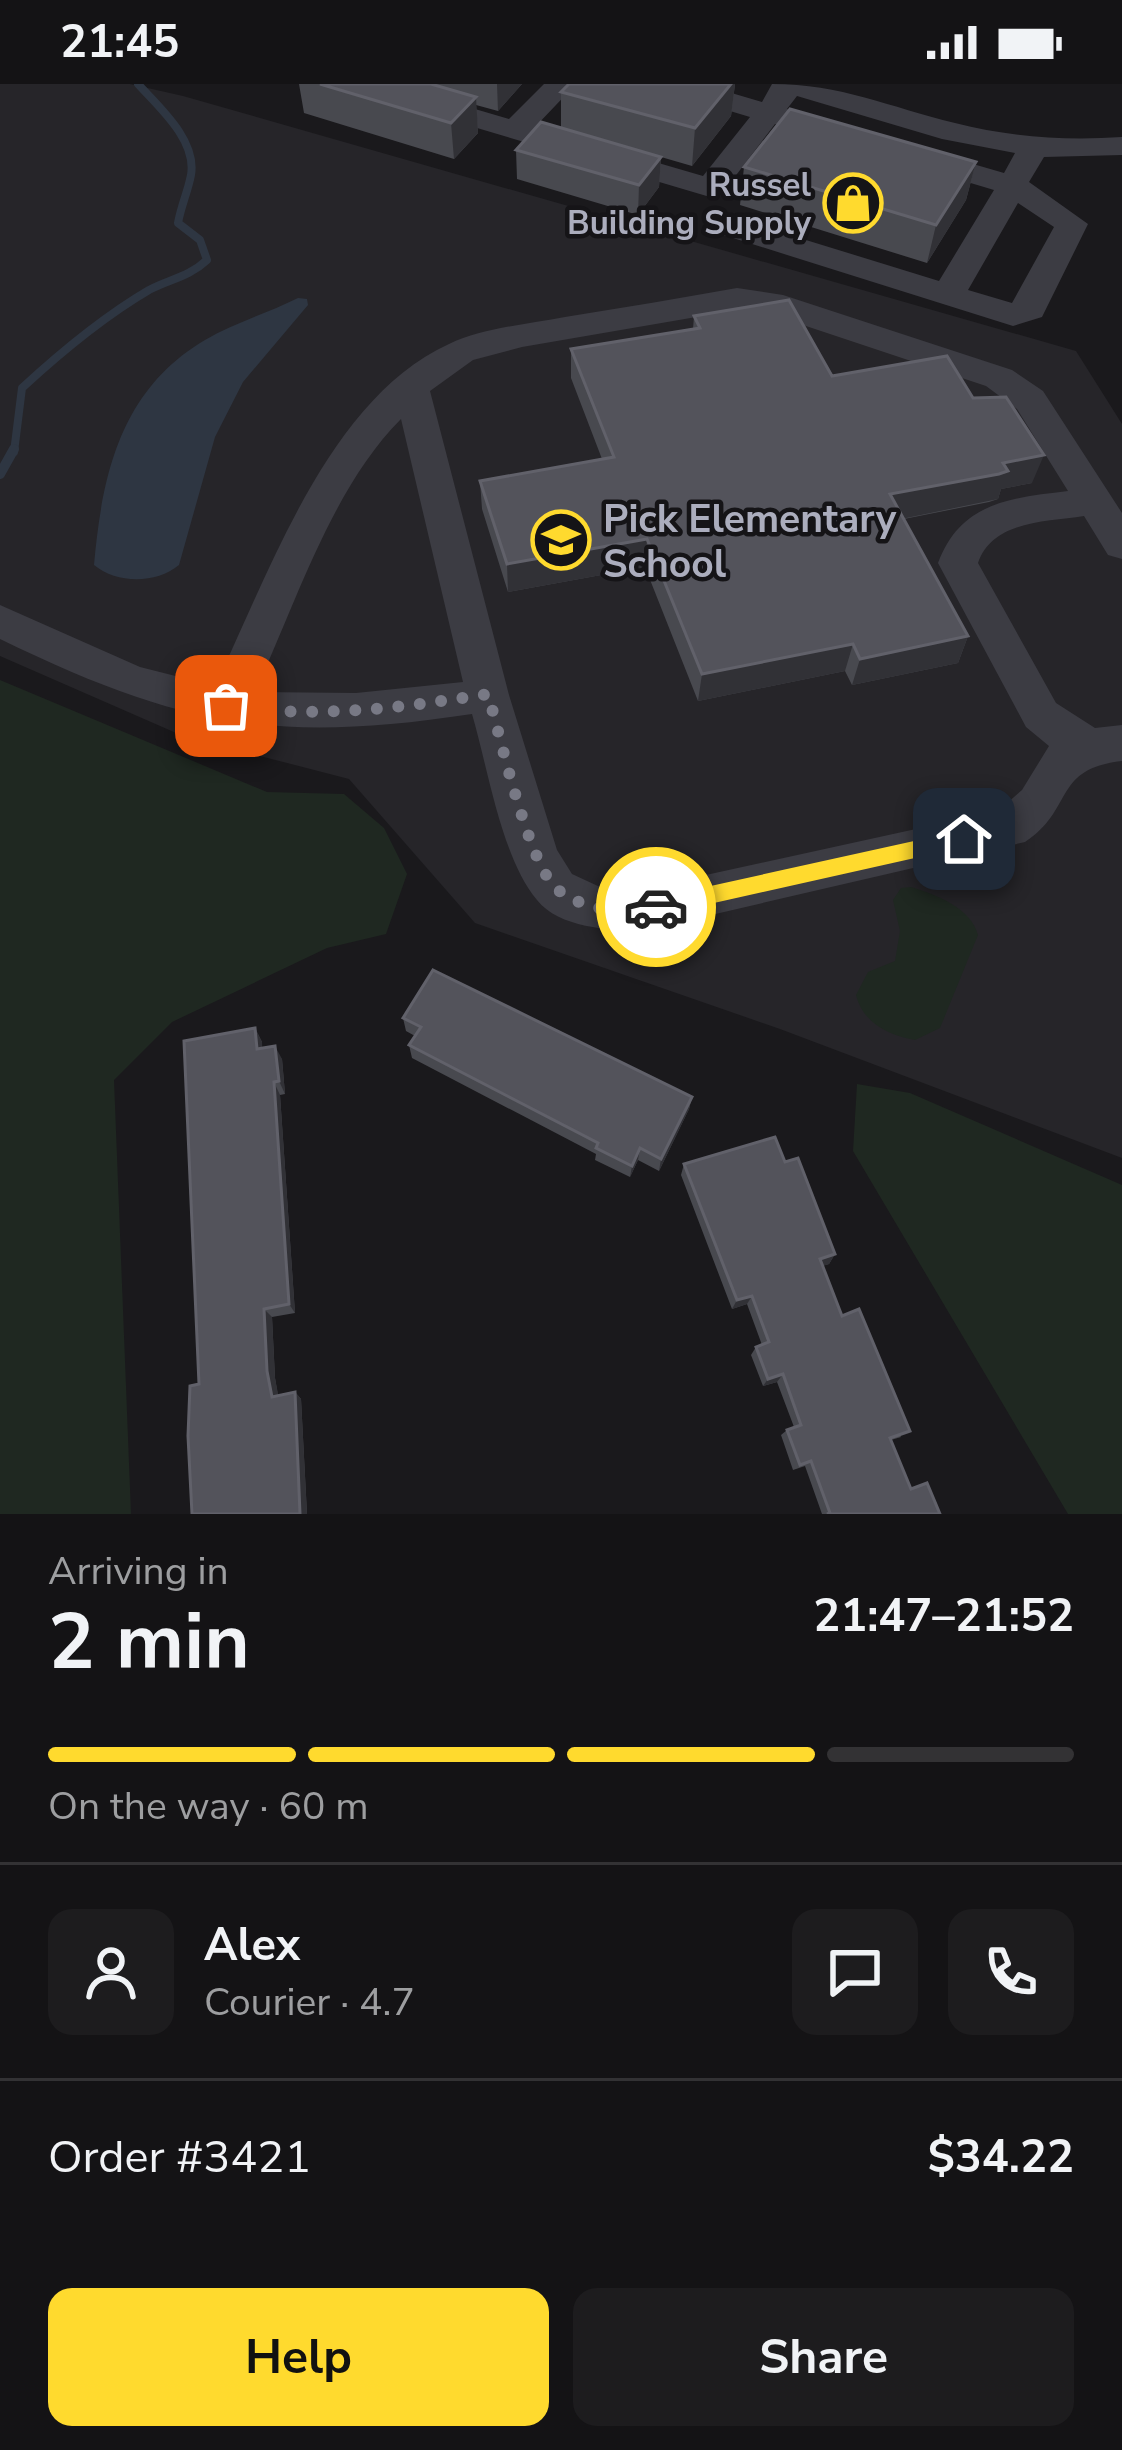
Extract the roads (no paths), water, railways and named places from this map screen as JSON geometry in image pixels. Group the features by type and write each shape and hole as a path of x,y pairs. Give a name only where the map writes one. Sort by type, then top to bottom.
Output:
{"lane":[{"path":"359,84 710,188 789,84 1033,148 1122,146"},
{"path":"515,130 561,84"},
{"path":"670,84 1012,184 1072,224 1030,309 1013,315 725,225"},
{"path":"948,296 1033,148"},
{"path":"226,706 330,487 366,432 411,387 460,352 522,336 737,299 771,303 999,378 1030,400 1122,545"},
{"path":"411,387 488,694 536,856 555,889 596,908 642,910 1009,828 1030,813 1059,759 1105,744"},
{"path":"1094,501 992,520 970,531 958,563 1041,716 1066,735 1105,744"},
{"path":"0,621 139,684 286,715 388,710 488,694"}],"water":[{"path":"298,298 307,299 308,305 243,382 215,437 179,565 159,576 136,579 114,576 94,565 110,468 135,410 153,384 205,340"}],"waterway":[{"path":"14,452 22,388 115,312 207,260 200,240 178,223 191,175 188,149 175,125 138,84"},
{"path":"0,474 14,449"}],"place":[{"name":"Russel Building Supply","path":"853,203"},
{"name":"Pick Elementary School","path":"561,540"}]}
